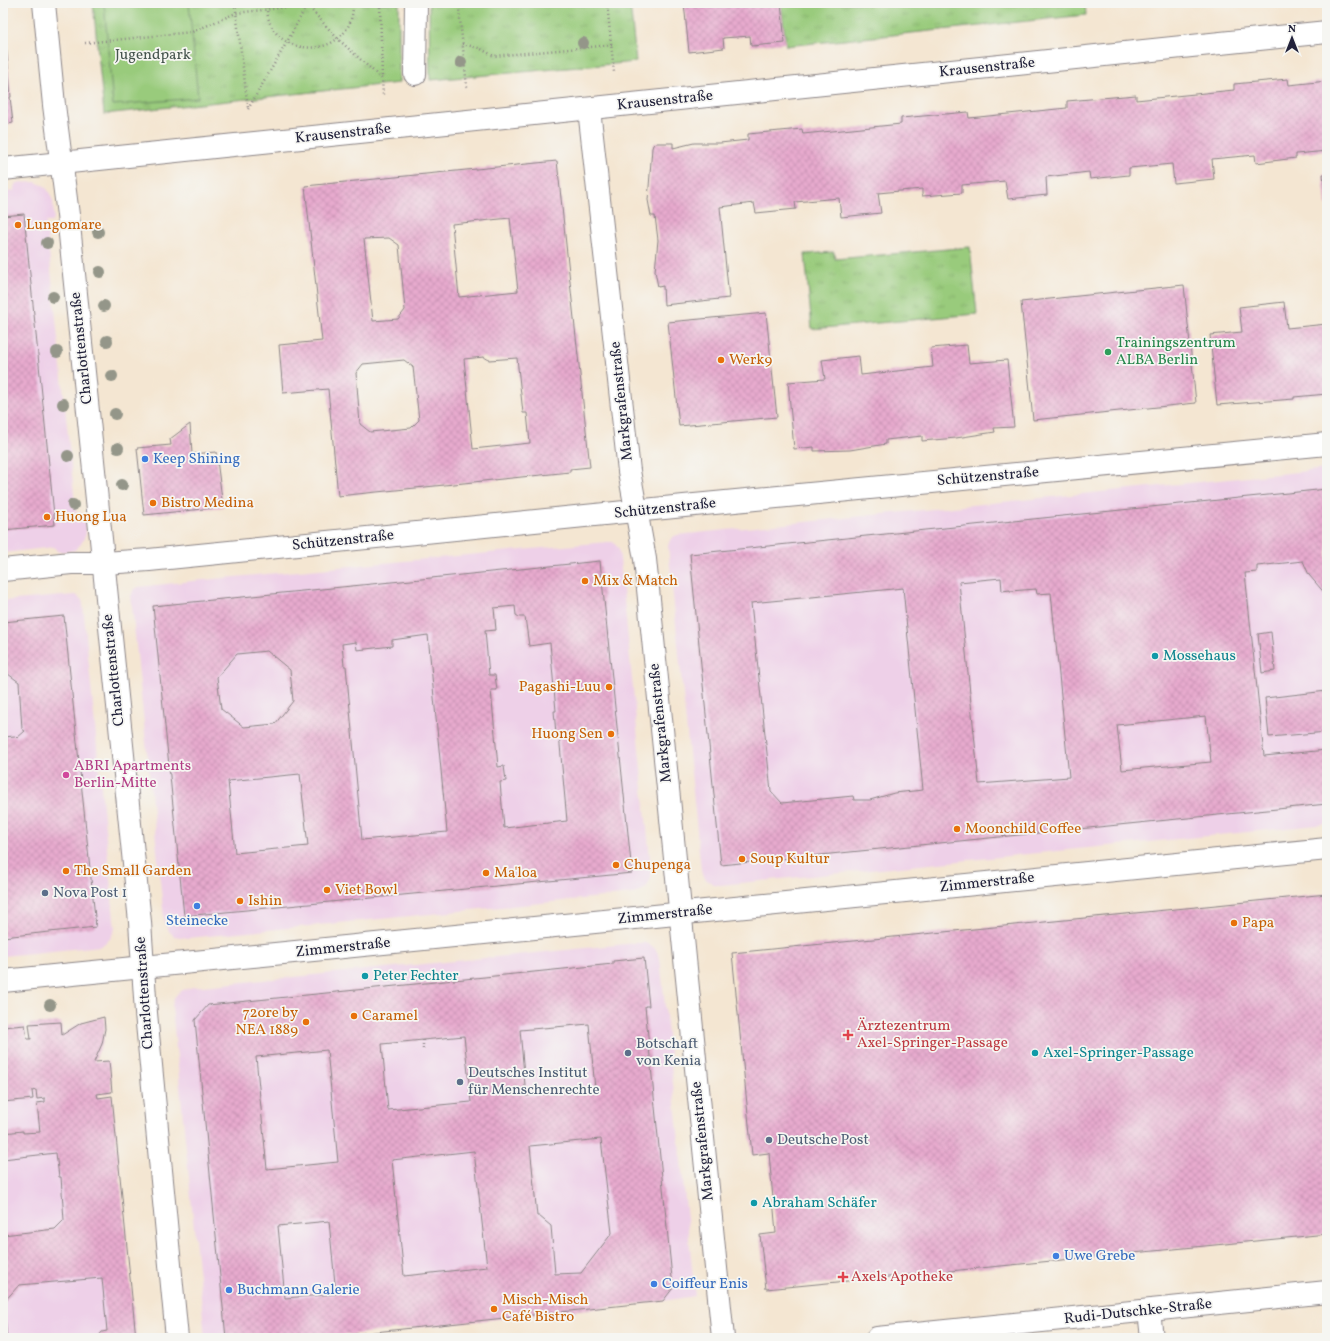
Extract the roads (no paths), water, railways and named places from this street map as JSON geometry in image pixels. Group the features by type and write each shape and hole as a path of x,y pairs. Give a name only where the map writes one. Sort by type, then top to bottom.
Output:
{"street":[{"name":"Charlottenstraße","path":"44,3 68,215 140,922 146,1013 176,1338"},
{"path":"415,74 416,3"},
{"name":"Krausenstraße","path":"3,169 1327,32"},
{"name":"Markgrafenstraße","path":"589,109 627,451 645,559 723,1338"},
{"name":"Schützenstraße","path":"3,570 71,563 104,563 149,560 1327,444"},
{"name":"Zimmerstraße","path":"3,981 1327,849"},
{"name":"Rudi-Dutschke-Straße","path":"877,1338 1327,1292"},
{"path":"1149,1311 1152,1338"}],"place":[{"name":"Lungomare","path":"18,225"},
{"name":"Trainingszentrum ALBA Berlin","path":"1108,352"},
{"name":"Werk9","path":"721,360"},
{"name":"Keep Shining","path":"145,459"},
{"name":"Bistro Medina","path":"153,503"},
{"name":"Huong Lua","path":"47,517"},
{"name":"Mix & Match","path":"585,581"},
{"name":"Mossehaus","path":"1155,656"},
{"name":"Pagashi-Luu","path":"609,687"},
{"name":"Huong Sen","path":"611,734"},
{"name":"ABRI Apartments Berlin-Mitte","path":"66,775"},
{"name":"Moonchild Coffee","path":"957,829"},
{"name":"Soup Kultur","path":"742,859"},
{"name":"Chupenga","path":"616,865"},
{"name":"The Small Garden","path":"66,871"},
{"name":"Ma'loa","path":"486,873"},
{"name":"Viet Bowl","path":"327,890"},
{"name":"Nova Post 1","path":"45,893"},
{"name":"Ishin","path":"240,901"},
{"name":"Steinecke","path":"197,906"},
{"name":"Papa","path":"1234,923"},
{"name":"Peter Fechter","path":"365,976"},
{"name":"Caramel","path":"354,1016"},
{"name":"72ore by NEA 1889","path":"306,1022"},
{"name":"Ärztezentrum Axel-Springer-Passage","path":"848,1035"},
{"name":"Botschaft von Kenia","path":"628,1053"},
{"name":"Axel-Springer-Passage","path":"1035,1053"},
{"name":"Deutsches Institut für Menschenrechte","path":"460,1082"},
{"name":"Deutsche Post","path":"769,1140"},
{"name":"Abraham Schäfer","path":"754,1203"},
{"name":"Uwe Grebe","path":"1056,1256"},
{"name":"Axels Apotheke","path":"843,1277"},
{"name":"Coiffeur Enis","path":"654,1284"},
{"name":"Buchmann Galerie","path":"229,1290"},
{"name":"Misch-Misch Café Bistro","path":"494,1309"}],"park label":[{"name":"Jugendpark","path":"153,55"}]}
